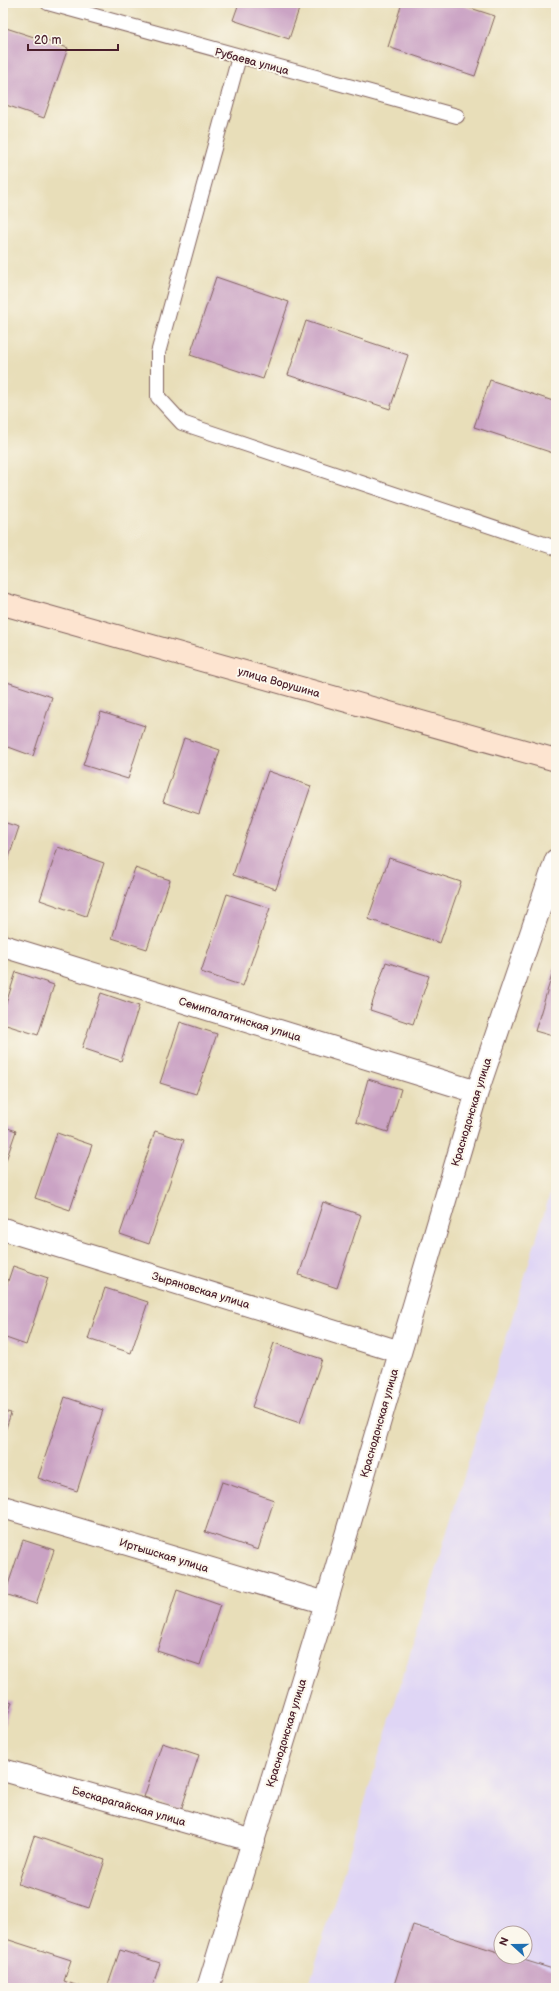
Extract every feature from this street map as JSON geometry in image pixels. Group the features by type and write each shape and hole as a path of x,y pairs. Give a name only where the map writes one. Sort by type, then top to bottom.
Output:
{"street":[{"name":"улица Ворушина","path":"3,604 556,760"},
{"name":"Краснодонская улица","path":"208,1988 326,1603 476,1092 556,860"},
{"name":"Семипалатинская улица","path":"3,946 476,1092"},
{"name":"Зыряновская улица","path":"3,1229 400,1352"},
{"name":"Иртышская улица","path":"3,1507 326,1603"},
{"name":"Бескарагайская улица","path":"3,1770 254,1841"}],"lane":[{"name":"Рубаева улица","path":"48,3 457,116"},
{"path":"239,57 158,354 158,396 182,423 556,548"}],"shaded area":[{"path":"556,1174 556,1988 308,1988"}],"building":[{"path":"239,3 301,3 289,39 233,20"},
{"path":"402,3 455,3 495,16 475,76 388,47"},
{"path":"3,27 68,48 44,118 3,104"},
{"path":"216,277 289,302 263,379 190,355"},
{"path":"306,321 408,355 390,409 288,375"},
{"path":"490,380 556,402 556,454 474,427"},
{"path":"7,682 52,697 33,756 3,745 3,695"},
{"path":"101,712 145,726 128,779 83,765"},
{"path":"184,738 220,750 199,814 163,802"},
{"path":"268,771 311,786 276,889 233,875"},
{"path":"3,822 19,827 3,875"},
{"path":"58,847 104,863 86,916 40,900"},
{"path":"389,858 461,882 440,943 368,919"},
{"path":"135,868 170,880 147,949 112,938"},
{"path":"227,894 270,908 243,986 201,972"},
{"path":"386,962 429,976 413,1024 370,1010"},
{"path":"556,962 556,1037 535,1031"},
{"path":"16,972 54,985 38,1035 3,1024 3,1013"},
{"path":"101,993 139,1006 121,1061 82,1048"},
{"path":"180,1022 217,1034 196,1094 160,1083"},
{"path":"368,1079 401,1089 388,1132 356,1122"},
{"path":"3,1126 16,1131 3,1169"},
{"path":"155,1131 184,1140 149,1244 120,1234"},
{"path":"57,1133 92,1145 70,1210 35,1198"},
{"path":"323,1202 361,1215 337,1288 299,1275"},
{"path":"13,1266 48,1278 26,1345 3,1337 3,1296"},
{"path":"105,1288 148,1302 131,1353 88,1339"},
{"path":"274,1343 322,1359 300,1423 252,1407"},
{"path":"65,1397 103,1410 77,1491 38,1478"},
{"path":"3,1411 11,1413 3,1437"},
{"path":"222,1482 274,1500 258,1550 205,1532"},
{"path":"23,1540 54,1550 36,1604 5,1594"},
{"path":"177,1590 220,1605 200,1665 157,1651"},
{"path":"3,1699 12,1702 3,1728"},
{"path":"162,1743 199,1755 181,1810 144,1797"},
{"path":"34,1836 105,1860 89,1908 18,1884"},
{"path":"413,1925 493,1950 493,1965 533,1965 533,1963 556,1970 556,1988 393,1988"},
{"path":"3,1938 71,1960 64,1981 84,1988 3,1988"},
{"path":"120,1950 160,1963 152,1988 107,1988"}]}
